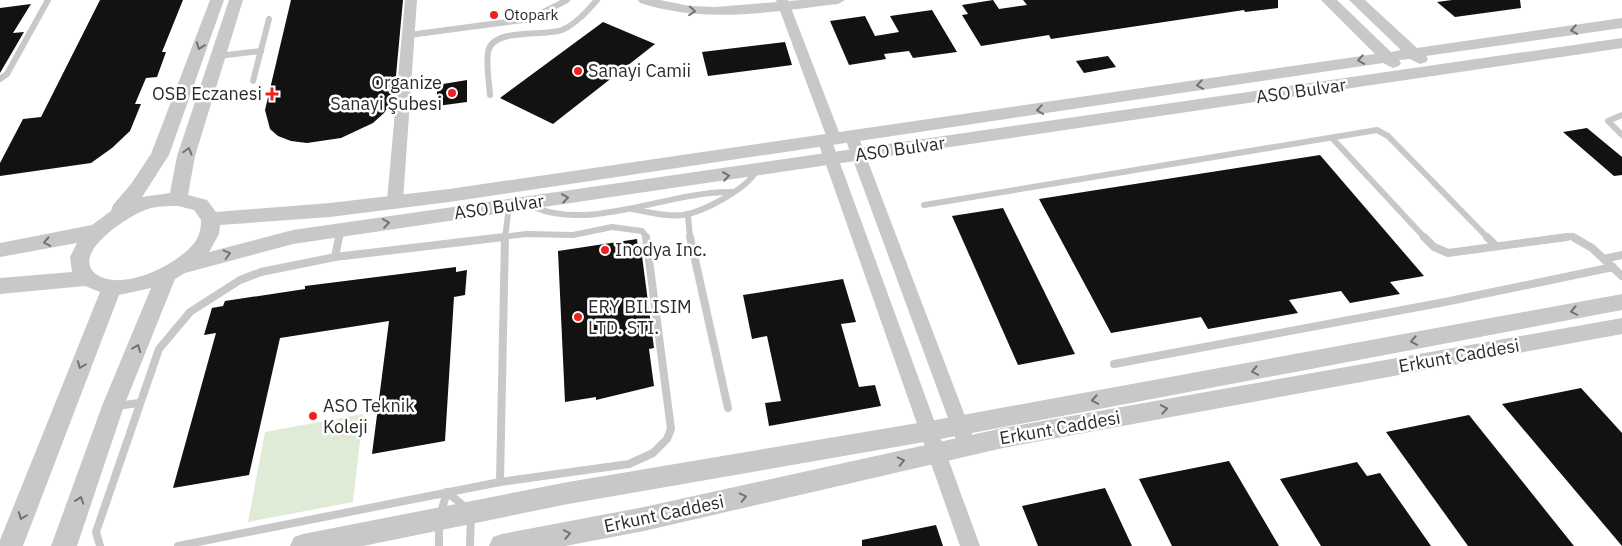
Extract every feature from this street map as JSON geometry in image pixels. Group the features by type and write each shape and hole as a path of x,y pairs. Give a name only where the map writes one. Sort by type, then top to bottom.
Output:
{"street":[{"path":"10,546 112,287 98,284 88,278 81,269 80,258 85,245 95,232 110,220 138,189 160,155 216,0"},
{"path":"178,199 186,156 236,0"},
{"path":"395,201 411,0"},
{"path":"645,0 675,9 708,12 783,3 838,0"},
{"path":"1328,0 1405,76"},
{"path":"1356,0 1414,53 1431,72"},
{"path":"783,3 837,140 858,156 967,446"},
{"name":"ASO Bulvar","path":"211,219 289,215 837,140 1386,56 1622,23"},
{"name":"ASO Bulvar","path":"112,287 139,284 174,271 294,237 1622,43"},
{"path":"837,140 831,160 970,546"},
{"path":"64,546 113,406 174,271 199,251 209,234 211,219 200,205 178,199 143,203 110,220"},
{"path":"0,250 95,232"},
{"path":"0,286 88,278"},
{"path":"303,546 568,493 930,431 1622,302"},
{"name":"Erkunt Caddesi","path":"502,546 644,519 967,446 1622,326"}],"lane":[{"path":"0,79 7,74 48,0"},
{"path":"409,35 530,19 567,0"},
{"path":"490,95 488,51 491,45 508,36 560,30 584,15 597,0"},
{"path":"253,81 269,19"},
{"path":"218,56 261,51"},
{"path":"1622,115 1609,118 1608,122 1622,135"},
{"path":"924,205 1377,130 1382,131 1495,245"},
{"path":"1332,138 1434,247 1448,253 1495,245 1572,236 1581,240 1622,276"},
{"path":"534,203 538,210 552,214 585,214 632,209 688,216 700,212 748,183 756,171"},
{"path":"632,209 646,203 695,193 732,192"},
{"path":"500,482 505,236 509,206"},
{"path":"688,216 688,227 728,408"},
{"path":"100,546 96,532 159,349 190,312 240,280 261,272 335,257 505,236 526,234 573,235 612,227 642,231 648,238 671,429 667,439 653,453 629,464 500,482 178,546"},
{"path":"335,257 340,230"},
{"path":"1604,259 1622,255"},
{"path":"1114,364 1445,302 1613,267"},
{"path":"113,406 139,403"},
{"path":"447,492 471,512 470,546"},
{"path":"439,546 439,519 447,492"}],"green space":[{"path":"363,414 353,502 248,522 265,432"}],"building":[{"path":"100,0 183,0 162,52 166,52 157,77 146,78 135,104 141,104 130,131 112,148 91,163 0,176 0,163 23,119 41,117"},
{"path":"291,0 403,0 394,97 384,113 373,123 341,138 307,143 291,141 278,136 270,129 265,110"},
{"path":"993,0 999,9 1027,5 1023,0 1278,0 1278,8 1245,12 1244,10 1051,39 1049,35 981,46 962,15 968,14 962,5"},
{"path":"1452,0 1520,0 1521,8 1455,17 1437,2"},
{"path":"31,4 13,33 24,32 0,73 0,8"},
{"path":"932,10 957,52 913,58 909,51 884,54 886,59 849,65 830,21 865,16 875,36 899,32 890,16"},
{"name":"Sanayi Camii","path":"603,22 655,44 553,124 500,98"},
{"path":"785,42 792,65 708,76 702,52"},
{"path":"1108,56 1116,67 1084,73 1076,61"},
{"name":"Organize Sanayi Şubesi","path":"467,80 467,102 437,106 437,85"},
{"path":"1587,128 1622,157 1622,175 1614,176 1563,132"},
{"path":"1320,155 1424,276 1390,282 1400,294 1350,303 1341,291 1289,300 1298,313 1208,329 1201,317 1111,333 1039,199"},
{"path":"1003,208 1075,354 1018,365 952,216"},
{"path":"637,239 638,249 641,248 654,348 649,349 654,386 596,400 596,397 565,402 558,251"},
{"path":"456,267 456,272 467,270 465,295 454,297 445,441 372,454 389,321 280,338 249,475 173,488 216,333 204,335 212,308 223,306 225,301 305,289 305,286"},
{"path":"843,279 856,322 841,324 859,387 875,385 881,406 769,426 765,403 781,401 767,336 752,339 743,295"},
{"path":"1581,388 1622,433 1622,546 1502,404"},
{"path":"1469,415 1574,546 1468,546 1386,432"},
{"path":"1229,461 1279,546 1172,546 1139,479"},
{"path":"1357,462 1367,476 1380,473 1431,546 1321,546 1280,479"},
{"path":"1105,488 1132,546 1038,546 1022,506"},
{"path":"936,525 943,546 862,546 862,540"}],"place":[{"name":"Otopark","path":"494,15"},
{"name":"Sanayi Camii","path":"578,71"},
{"name":"Organize Sanayi Şubesi","path":"452,93"},
{"name":"OSB Eczanesi","path":"272,94"},
{"name":"Inodya Inc.","path":"605,250"},
{"name":"ERY BILISIM LTD. STI.","path":"578,317"},
{"name":"ASO Teknik Koleji","path":"313,416"}]}
